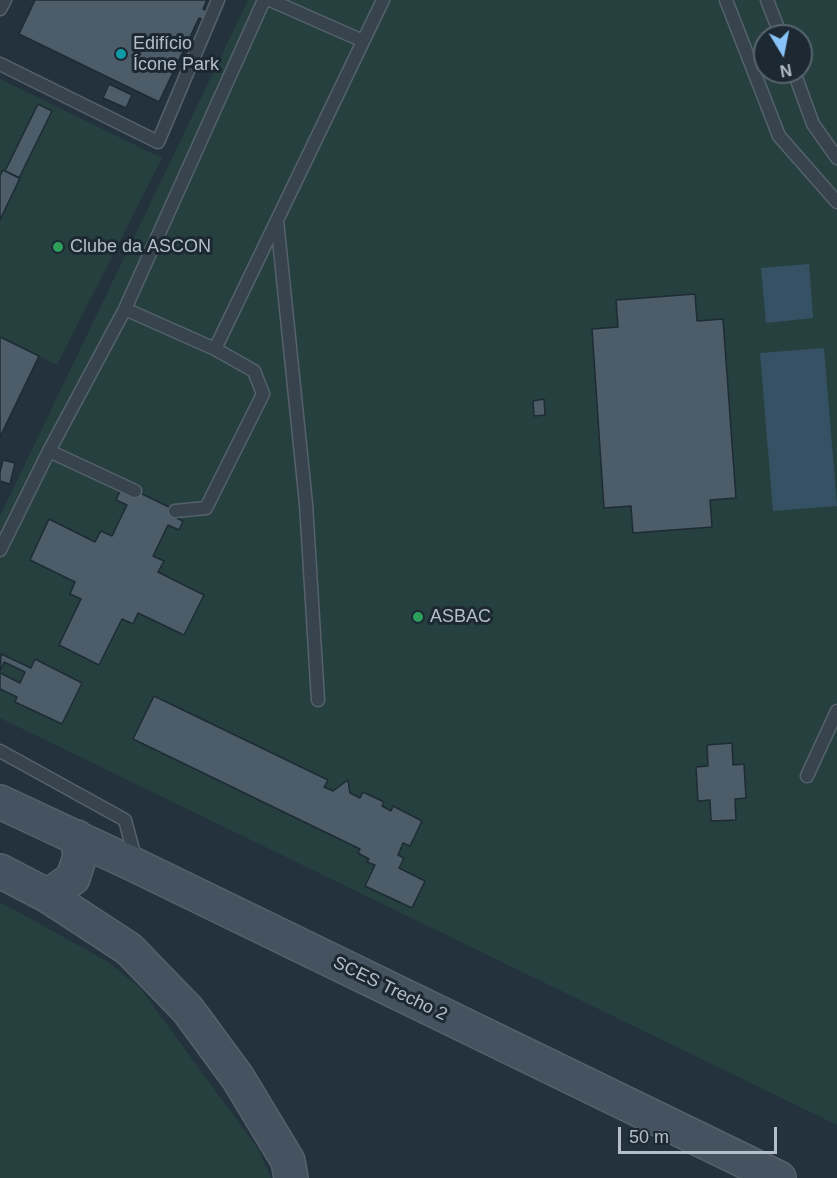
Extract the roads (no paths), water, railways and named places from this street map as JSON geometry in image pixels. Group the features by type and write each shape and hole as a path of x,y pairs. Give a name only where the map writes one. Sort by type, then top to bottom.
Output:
{"main road":[{"name":"SCES Trecho 2","path":"0,802 77,837 779,1178"},
{"path":"48,896 72,878 80,856 77,837"},
{"path":"0,871 48,896 129,949 188,1010 238,1077 288,1161 291,1178"}],"lane":[{"path":"0,9 5,0"},
{"path":"0,64 158,142 218,0"},
{"path":"0,550 49,451 125,309 264,0"},
{"path":"270,0 363,41"},
{"path":"215,349 383,0"},
{"path":"726,0 779,136 837,202"},
{"path":"767,0 776,24"},
{"path":"798,84 813,124 837,158"},
{"path":"277,220 306,504 318,700"},
{"path":"125,309 215,349 254,371 263,393 206,508 175,511"},
{"path":"49,451 135,491"},
{"path":"807,776 837,711"},
{"path":"0,752 125,820 137,866"}],"water":[{"path":"809,264 813,318 766,323 761,268"},
{"path":"824,348 837,506 773,511 760,353"}],"place":[{"name":"Edifício Ícone Park","path":"121,54"},
{"name":"Clube da ASCON","path":"58,247"},
{"name":"ASBAC","path":"418,617"}]}
